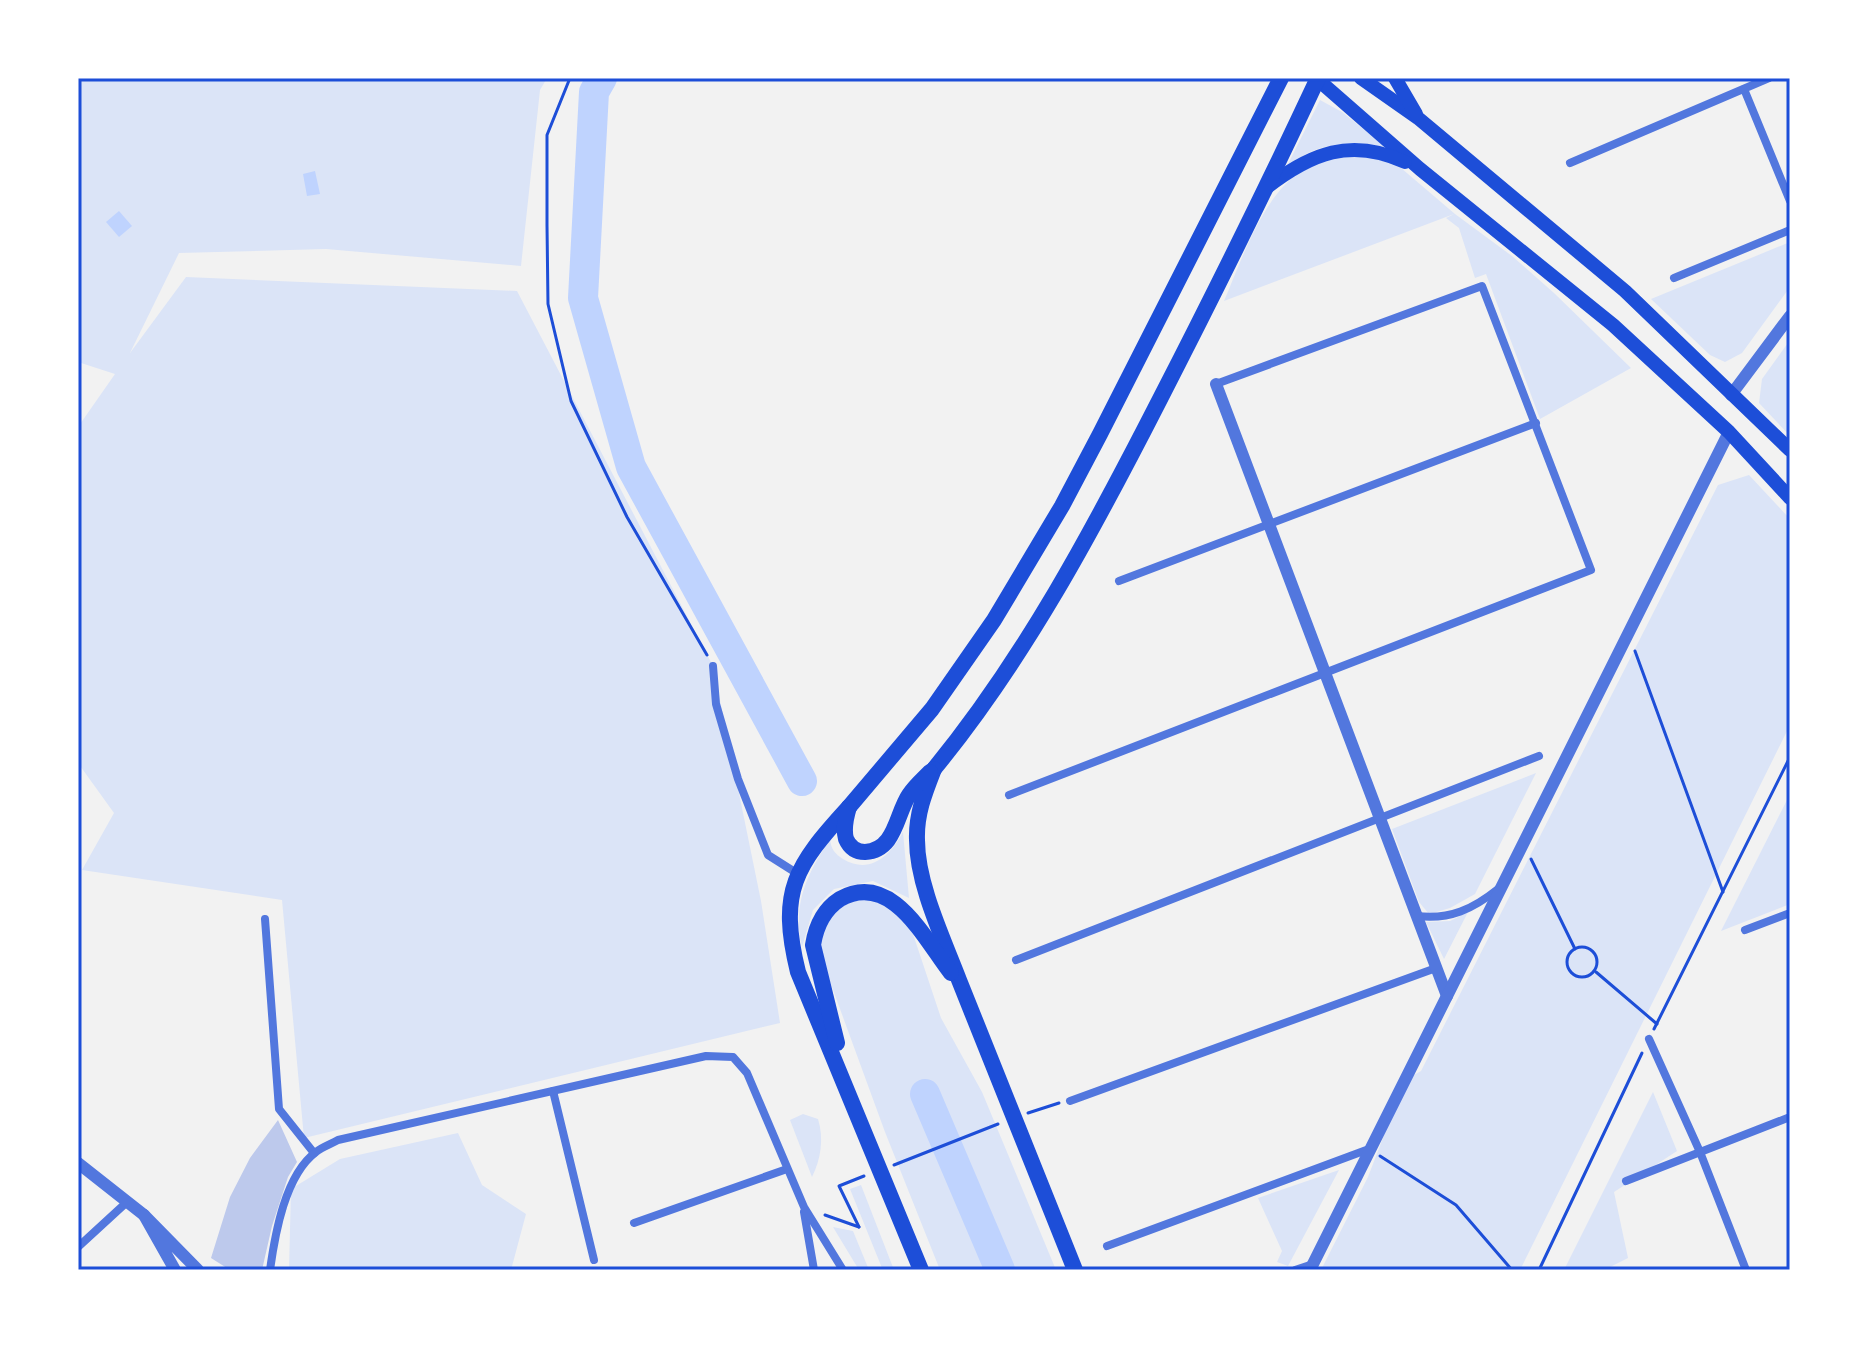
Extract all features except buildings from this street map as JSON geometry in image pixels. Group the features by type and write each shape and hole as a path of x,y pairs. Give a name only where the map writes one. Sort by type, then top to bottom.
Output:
{"main road":[{"path":"921,1270 798,972 791,945 789,910 798,874 816,843 932,709 994,620 1100,434 1281,78"},
{"path":"849,807 847,839 853,849 871,851 891,837 906,799 915,786 934,769 984,704 1093,530 1318,78 1420,169 1613,325 1729,432 1790,498"},
{"path":"1361,78 1418,118 1625,291 1790,450"},
{"path":"1395,78 1418,118"},
{"path":"1264,189 1301,163 1328,152 1373,151 1389,154 1420,169"},
{"path":"934,769 921,806 918,856 939,927 1075,1270"},
{"path":"852,1103 813,945 815,930 827,910 841,899 856,893 886,896 906,913 963,988"}],"street":[{"path":"1570,163 1769,78"},
{"path":"1744,89 1790,201"},
{"path":"1674,278 1790,230"},
{"path":"1009,795 1325,673 1591,570 1482,286 1216,384 1325,673 1380,817 1447,996"},
{"path":"1731,395 1790,316"},
{"path":"1119,581 1536,423"},
{"path":"1295,1270 1311,1267 1729,432"},
{"path":"713,666 720,719 738,779 768,855 798,874"},
{"path":"1016,960 1539,756"},
{"path":"1417,916 1446,917 1463,912 1481,903 1502,886"},
{"path":"1745,930 1790,913"},
{"path":"265,919 279,1109 314,1153"},
{"path":"1070,1101 1436,968"},
{"path":"1649,1039 1700,1152 1746,1270"},
{"path":"270,1270 276,1229 294,1179 314,1153 338,1140 706,1056 733,1057 747,1073 804,1207 843,1270"},
{"path":"553,1091 594,1260"},
{"path":"1626,1181 1790,1117"},
{"path":"1107,1246 1370,1149"},
{"path":"78,1163 144,1215 198,1270"},
{"path":"634,1223 787,1169"},
{"path":"78,1247 127,1202"},
{"path":"804,1207 814,1270"},
{"path":"144,1215 175,1270"}],"path":[{"path":"570,78 547,135 547,225 548,304 571,401 627,517 713,666"},
{"path":"1629,633 1723,892"},
{"path":"1539,1270 1649,1039 1790,757"},
{"path":"1524,843 1575,949"},
{"path":"1585,947 1594,952 1598,962 1595,971 1587,977 1572,974 1567,961 1575,949 1585,947"},
{"path":"1595,971 1657,1024"},
{"path":"1022,1115 1070,1101"},
{"path":"881,1170 1008,1121"},
{"path":"1370,1149 1456,1205 1512,1270"},
{"path":"804,1207 859,1227 839,1186 867,1175"}],"shaded area":[{"path":"78,78 547,78 540,90 521,266 326,249 179,253 130,353 186,277 517,291 713,666 761,901 780,1023 304,1138 282,900 82,870 114,813 78,763 78,427 115,374 78,362"},
{"path":"1320,100 1342,112 1387,148 1360,144 1334,145 1309,152 1286,168"},
{"path":"1369,156 1401,168 1455,214 1512,256 1631,368 1540,419 1486,274 1475,278 1459,228 1446,218 1454,214 1224,301 1264,212 1295,175 1315,163 1338,157"},
{"path":"1790,242 1790,287 1742,353 1725,362 1710,355 1651,299"},
{"path":"1790,340 1790,436 1759,403 1762,379"},
{"path":"1749,475 1790,519 1790,725 1520,1270 1321,1270 1368,1177 1405,1080 1421,1071 1718,485"},
{"path":"1536,773 1475,894 1450,908 1429,914 1419,902 1392,829"},
{"path":"1790,794 1790,904 1721,931"},
{"path":"903,832 909,898 873,881 834,889 813,910 802,947 800,903 808,877 830,839 838,855 862,865 885,855"},
{"path":"872,897 899,912 913,934 941,1018 982,1092 1056,1270 940,1270 885,1132 817,946 824,925 835,911"},
{"path":"1468,912 1444,959 1426,922 1450,921"},
{"path":"1653,1092 1677,1151 1614,1192 1628,1258 1604,1270 1564,1270"},
{"path":"803,1114 818,1119 820,1126 821,1148 812,1177 790,1120"},
{"path":"458,1133 482,1185 526,1214 511,1270 289,1270 291,1189 340,1159"},
{"path":"1339,1170 1288,1266 1277,1262 1282,1251 1258,1198"},
{"path":"861,1185 894,1270 879,1270 882,1268 850,1189"},
{"path":"833,1227 853,1231 869,1270 859,1270"}],"water":[{"path":"315,171 320,194 307,196 303,174"},
{"path":"119,211 132,226 119,237 106,222"}],"waterway":[{"path":"602,78 594,92 583,298 631,467 802,781"},
{"path":"925,1094 1000,1270"}]}
